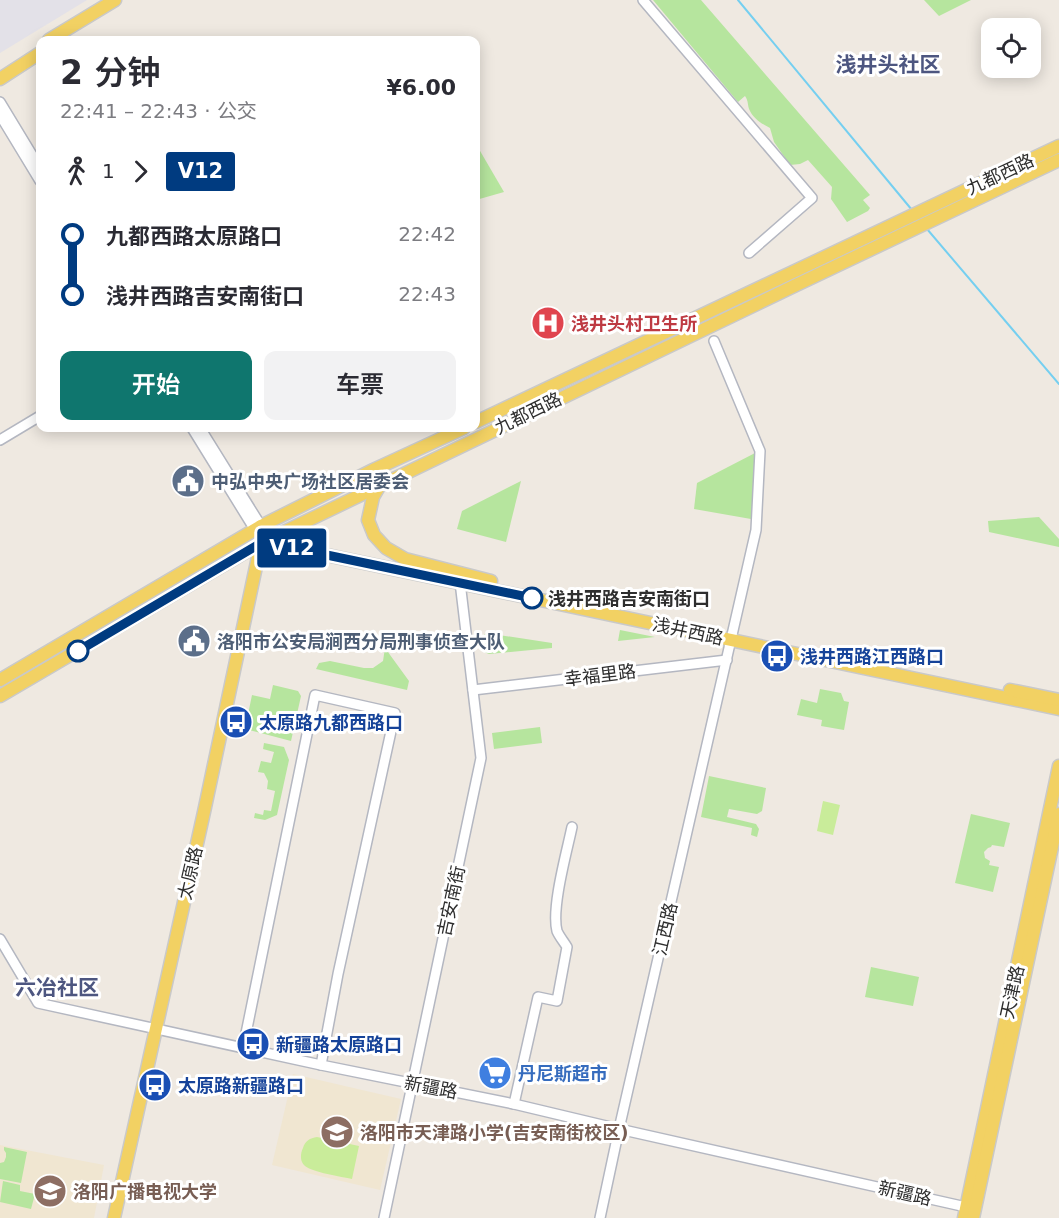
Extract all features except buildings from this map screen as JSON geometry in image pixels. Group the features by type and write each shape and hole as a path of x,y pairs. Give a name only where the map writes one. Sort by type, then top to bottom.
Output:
{"main road":[{"path":"56,36 115,0"},
{"path":"68,36 126,0"},
{"path":"0,71 36,48"},
{"path":"0,79 36,56"},
{"name":"九都西路","path":"480,420 1059,146"},
{"name":"九都西路","path":"0,696 261,543 1059,160"},
{"path":"0,680 258,528 373,470 455,432"},
{"name":"浅井西路","path":"380,484 373,497 368,520 374,535 380,542 405,559 486,580 1059,709"},
{"name":"太原路","path":"114,1218 261,543 258,528"},
{"name":"浅井西路","path":"261,543 1059,700"},
{"name":"天津路","path":"967,1214 1059,766"},
{"name":"天津路","path":"967,1214 1059,814"}],"street":[{"path":"643,0 812,198 748,253"},
{"path":"0,102 36,161"},
{"path":"0,115 36,174"},
{"name":"江西路","path":"600,1218 756,530 760,451 714,341"},
{"path":"0,440 36,418"},
{"path":"195,432 258,528"},
{"path":"202,432 258,528"},
{"name":"吉安南街","path":"384,1218 481,758 460,582"},
{"name":"幸福里路","path":"472,690 727,660"},
{"path":"243,1048 315,695 395,712 338,974 321,1065"},
{"path":"514,1104 538,997 557,1001 567,947 558,932 557,901 572,827"},
{"name":"新疆路","path":"0,939 38,1003 321,1065 514,1104 967,1214"}],"shaded area":[{"path":"0,0 87,0 0,53"},
{"name":"洛阳市天津路小学(吉安南街校区)","path":"293,1074 401,1099 380,1190 272,1165"},
{"name":"洛阳广播电视大学","path":"0,1145 104,1165 94,1218 0,1218"}],"green space":[{"path":"653,0 701,0 870,195 863,200 870,208 868,211 847,222 831,199 832,187 808,160 790,165 774,142 770,128 758,121 752,114 745,96 738,102"},
{"path":"924,0 971,0 939,16"},
{"path":"480,151 504,192 480,199"},
{"path":"757,452 751,519 694,509 697,483"},
{"path":"521,481 506,542 457,529 462,511"},
{"path":"1039,517 1059,539 1059,547 989,532 988,521"},
{"path":"620,630 655,637 618,641"},
{"path":"486,633 552,643 552,648 489,654 484,652 483,636"},
{"path":"385,648 409,681 407,690 316,669 319,663 330,661 373,668 383,661"},
{"path":"273,685 298,691 301,696 291,741 245,729 252,695 270,699"},
{"path":"820,689 841,693 844,701 849,702 844,730 821,726 822,720 797,715 801,699 817,703"},
{"path":"540,727 542,743 494,749 492,733"},
{"path":"264,743 284,747 289,760 277,815 265,820 254,818 255,813 263,815 264,810 271,811 275,791 267,789 268,781 264,773 258,772 261,761 271,763 274,752 263,749"},
{"path":"709,776 766,788 762,811 757,814 729,809 727,817 756,824 759,829 757,837 751,835 752,828 701,817"},
{"path":"823,801 840,805 833,835 817,831"},
{"path":"971,814 1010,823 1004,847 992,845 984,852 985,858 990,861 989,865 999,867 993,892 955,883"},
{"path":"871,967 919,977 913,1006 865,997"},
{"path":"317,1137 359,1146 352,1179 320,1172 303,1164 301,1155 304,1146 308,1140"},
{"path":"4,1147 27,1152 21,1183 0,1179 0,1163 4,1162 6,1157"},
{"path":"3,1181 20,1185 20,1191 35,1194 31,1209 0,1202"}],"waterway":[{"path":"738,0 912,210"},
{"path":"927,229 1059,384"}],"bus line":[{"name":"V12","path":"78,651 261,543 532,598"}],"place":[{"name":"浅井头村卫生所","path":"548,323"},
{"name":"中弘中央广场社区居委会","path":"188,481"},
{"name":"浅井西路吉安南街口","path":"532,598"},
{"name":"洛阳市公安局涧西分局刑事侦查大队","path":"194,641"},
{"name":"浅井西路江西路口","path":"777,656"},
{"name":"太原路九都西路口","path":"236,722"},
{"name":"新疆路太原路口","path":"253,1044"},
{"name":"丹尼斯超市","path":"495,1073"},
{"name":"太原路新疆路口","path":"155,1085"},
{"name":"洛阳市天津路小学(吉安南街校区)","path":"337,1132"},
{"name":"洛阳广播电视大学","path":"50,1191"}],"district":[{"name":"浅井头社区","path":"888,65"},
{"name":"六冶社区","path":"57,988"}]}
